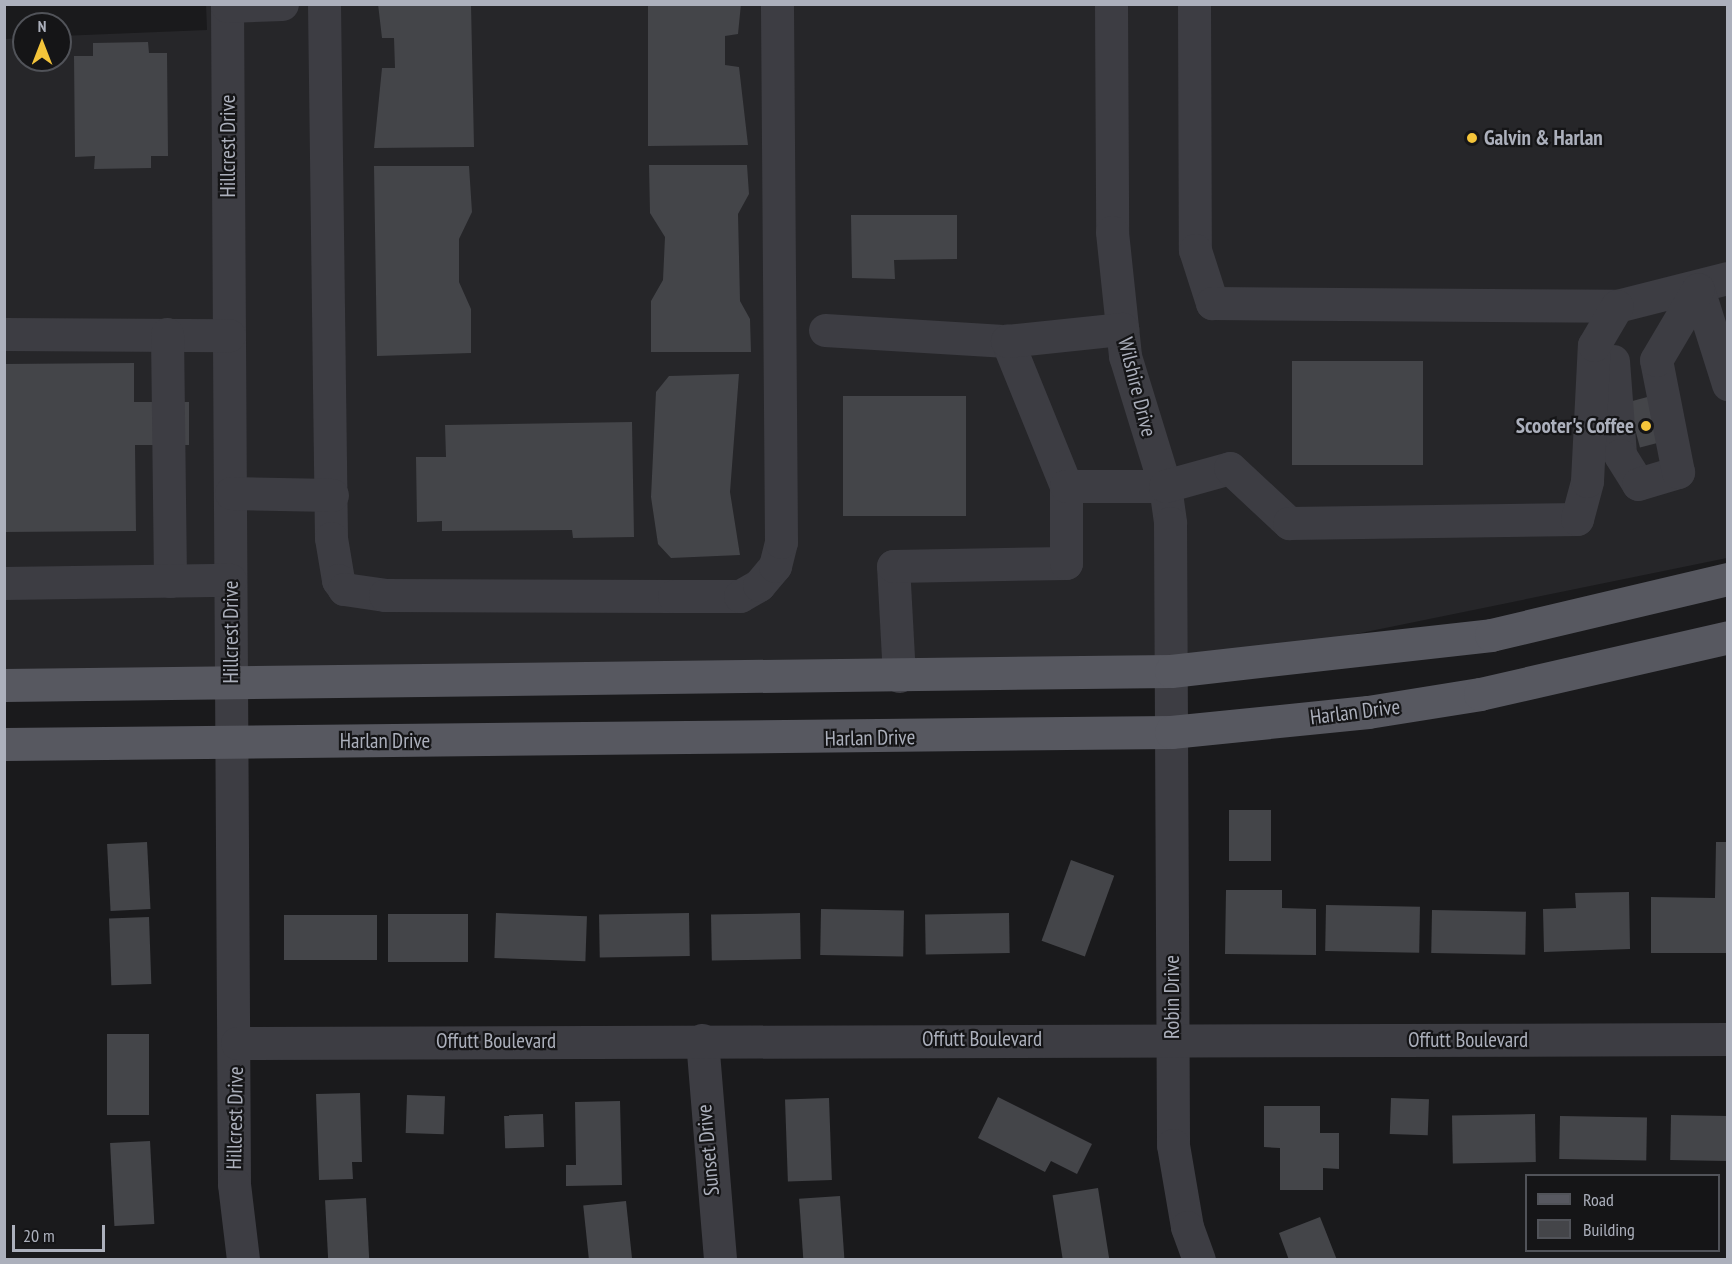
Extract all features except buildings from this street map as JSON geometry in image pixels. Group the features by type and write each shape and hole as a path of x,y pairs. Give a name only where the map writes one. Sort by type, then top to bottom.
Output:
{"main road":[{"path":"4,685 1171,671 1491,635 1728,579"},
{"name":"Harlan Drive","path":"4,744 1171,732 1469,695 1728,637"}],"street":[{"path":"227,5 282,4"},
{"path":"324,4 332,495 338,580 357,594 740,596 759,585 775,566 781,542 777,4"},
{"name":"Wilshire Drive","path":"1111,4 1112,232 1125,356 1165,486 1171,732"},
{"path":"1194,4 1195,250 1212,303 1617,306 1713,284"},
{"name":"Hillcrest Drive","path":"227,5 231,742 237,1043 234,1184 243,1260"},
{"path":"1617,306 1611,382 1620,455 1638,484 1678,472 1656,360 1713,284"},
{"path":"1713,284 1728,384"},
{"path":"1066,486 1165,486 1230,468 1289,523 1577,519 1587,481 1594,345 1617,306"},
{"path":"825,330 1007,341 1122,329"},
{"path":"4,334 229,336"},
{"path":"167,334 170,581"},
{"path":"899,676 893,566 1066,563 1066,486 1007,341"},
{"path":"231,493 332,495"},
{"path":"4,584 230,580"},
{"name":"Robin Drive","path":"1171,732 1173,1145 1187,1227 1199,1260"},
{"name":"Offutt Boulevard","path":"237,1043 1171,1038 1728,1039"},
{"name":"Sunset Drive","path":"702,1040 720,1260"}],"shaded area":[{"path":"206,4 1727,5 1727,558 1297,646 1104,660 5,671 4,39 12,39 12,72 72,72 72,36 207,30"}],"place":[{"name":"Galvin & Harlan","path":"1472,138"},
{"name":"Scooter's Coffee","path":"1646,426"}]}
